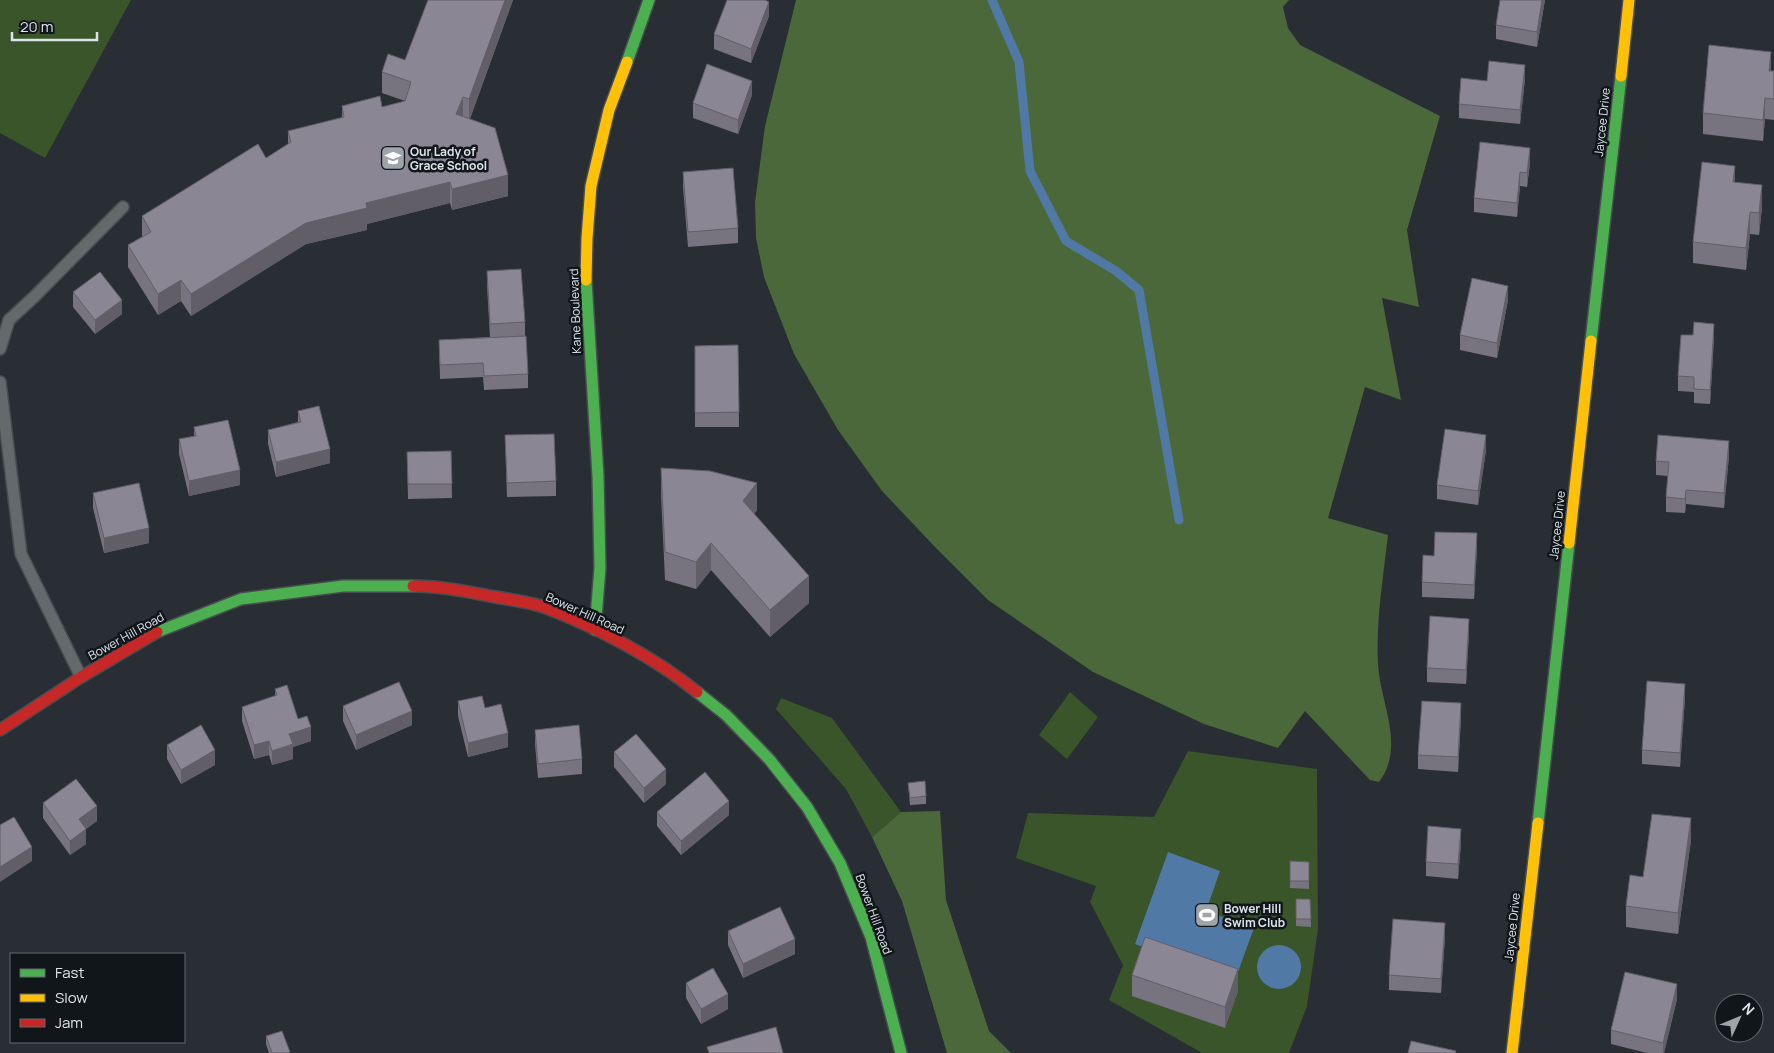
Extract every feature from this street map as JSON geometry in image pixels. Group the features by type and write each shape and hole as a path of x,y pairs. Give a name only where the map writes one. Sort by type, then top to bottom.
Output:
{"street":[{"name":"Kane Boulevard","path":"595,630 600,568 598,476 586,295 587,238 591,195 609,110 649,0"},
{"name":"Jaycee Drive","path":"1512,1053 1629,0"},
{"name":"Bower Hill Road","path":"0,730 81,677 160,630 240,599 343,586 434,586 528,603 543,608 595,630 639,653 684,682 726,715 769,759 807,807 840,863 871,938 901,1053"}],"lane":[{"path":"0,349 9,320 123,207"},
{"path":"0,382 21,554 81,677"}],"green space":[{"path":"0,0 131,0 45,158 0,133"},
{"path":"796,0 1289,0 1283,7 1288,28 1300,45 1440,116 1407,230 1419,307 1382,298 1401,400 1365,387 1328,518 1388,535 1380,600 1378,664 1389,724 1391,754 1387,768 1379,782 1370,780 1305,711 1278,748 1204,724 1093,672 988,600 882,491 838,430 794,354 764,277 756,238 755,202 765,126"},
{"path":"1070,692 1098,717 1067,759 1039,735"},
{"path":"781,698 832,718 901,812 872,837 846,789 776,709"},
{"name":"Bower Hill Swim Club","path":"1188,751 1317,769 1318,929 1307,1006 1289,1053 1202,1053 1109,1000 1123,965 1090,902 1096,886 1016,858 1028,813 1154,817"},
{"path":"940,811 946,900 989,1031 1011,1053 947,1053 902,901 872,837 901,812"}],"water":[{"path":"1168,852 1220,871 1206,911 1254,928 1235,980 1135,944"},
{"path":"1279,945 1291,949 1297,955 1301,967 1297,979 1291,985 1279,989 1267,985 1261,979 1257,967 1261,955 1267,949"}],"building":[{"name":"Our Lady of Grace School","path":"428,0 505,0 469,99 463,97 456,114 495,128 508,175 452,189 450,182 366,203 367,208 306,223 191,294 181,280 158,294 128,245 151,232 142,216 258,144 266,158 291,142 288,131 344,117 342,106 380,96 382,107 405,101 411,82 382,72 388,54 405,60"},
{"path":"727,0 765,0 769,2 751,49 714,34"},
{"path":"1500,0 1542,0 1537,32 1496,25"},
{"path":"1709,45 1771,52 1769,71 1774,71 1774,99 1765,98 1763,120 1703,113"},
{"path":"1489,61 1525,65 1520,110 1459,104 1461,78 1487,81"},
{"path":"707,64 752,81 738,120 693,103"},
{"path":"1480,142 1530,148 1527,173 1520,172 1517,203 1474,198"},
{"path":"1702,162 1735,166 1733,182 1762,185 1759,213 1750,212 1746,248 1693,242"},
{"path":"733,168 738,228 688,232 683,172"},
{"path":"521,269 525,322 490,324 487,271"},
{"path":"100,272 122,300 95,320 73,292"},
{"path":"1472,278 1508,286 1497,343 1460,335"},
{"path":"1694,322 1714,324 1710,390 1694,389 1694,377 1678,376 1681,335 1693,335"},
{"path":"526,336 528,374 484,376 483,363 440,365 439,340"},
{"path":"738,345 739,412 695,413 695,346"},
{"path":"319,406 330,449 276,462 268,430 301,422 298,411"},
{"path":"228,420 240,470 189,481 179,439 196,436 194,427"},
{"path":"1445,429 1486,435 1478,491 1437,485"},
{"path":"554,434 556,481 507,483 505,435"},
{"path":"1658,435 1729,441 1724,493 1686,490 1685,499 1666,497 1669,462 1656,461"},
{"path":"451,451 452,484 408,484 407,452"},
{"path":"661,468 710,471 757,483 743,501 809,576 770,610 711,543 696,562 665,552"},
{"path":"139,483 149,528 104,538 93,493"},
{"path":"1435,532 1477,533 1474,585 1422,582 1423,555 1434,556"},
{"path":"1430,616 1469,619 1466,670 1427,668"},
{"path":"1647,681 1685,684 1680,753 1642,750"},
{"path":"399,682 412,711 356,735 343,706"},
{"path":"287,685 298,719 307,716 311,727 289,734 293,744 272,751 269,741 254,745 242,707 277,695 275,689"},
{"path":"482,696 485,708 501,704 508,733 468,743 458,701"},
{"path":"1422,701 1461,703 1458,757 1418,755"},
{"path":"201,725 215,750 181,770 167,745"},
{"path":"579,725 582,759 538,764 535,730"},
{"path":"636,734 666,769 644,788 614,752"},
{"path":"705,772 729,801 681,841 657,812"},
{"path":"76,779 97,806 79,819 86,829 70,841 43,803"},
{"path":"925,781 926,796 910,798 908,783"},
{"path":"1652,814 1691,818 1678,913 1626,906 1630,875 1643,877"},
{"path":"14,817 32,847 0,867 0,825"},
{"path":"1428,826 1461,829 1458,864 1426,862"},
{"path":"1290,861 1309,862 1309,881 1290,881"},
{"path":"1296,899 1310,899 1311,919 1296,919"},
{"path":"780,907 795,939 743,964 728,931"},
{"path":"1393,919 1445,923 1441,979 1389,975"},
{"path":"1145,937 1238,969 1225,1007 1132,975"},
{"path":"713,968 728,994 701,1009 686,983"},
{"path":"1625,972 1677,984 1663,1043 1611,1030"},
{"path":"776,1027 783,1053 709,1053 707,1047"},
{"path":"282,1031 290,1052 272,1053 266,1036"},
{"path":"1411,1041 1456,1051 1455,1053 1408,1053"}],"waterway":[{"path":"992,0 1019,62 1030,171 1066,241 1116,271 1139,290 1179,520"}],"traffic: fast":[{"path":"627,62 649,0"},
{"path":"1591,341 1621,76"},
{"path":"586,280 598,476 600,568 595,630"},
{"path":"1538,823 1569,543"},
{"path":"157,632 241,599 343,586 413,586"},
{"path":"697,692 726,715 769,759 807,807 840,863 871,937 901,1053"}],"traffic: slow":[{"path":"1621,76 1629,0"},
{"path":"586,280 591,186 609,110 627,62"},
{"path":"1569,543 1591,341"},
{"path":"1512,1053 1538,823"}],"traffic: jam":[{"path":"413,586 454,590 544,607 604,633 624,644 662,667 697,692"},
{"path":"0,730 81,677 157,632"}],"place":[{"name":"Our Lady of Grace School","path":"393,158"},
{"name":"Bower Hill Swim Club","path":"1207,915"}]}
